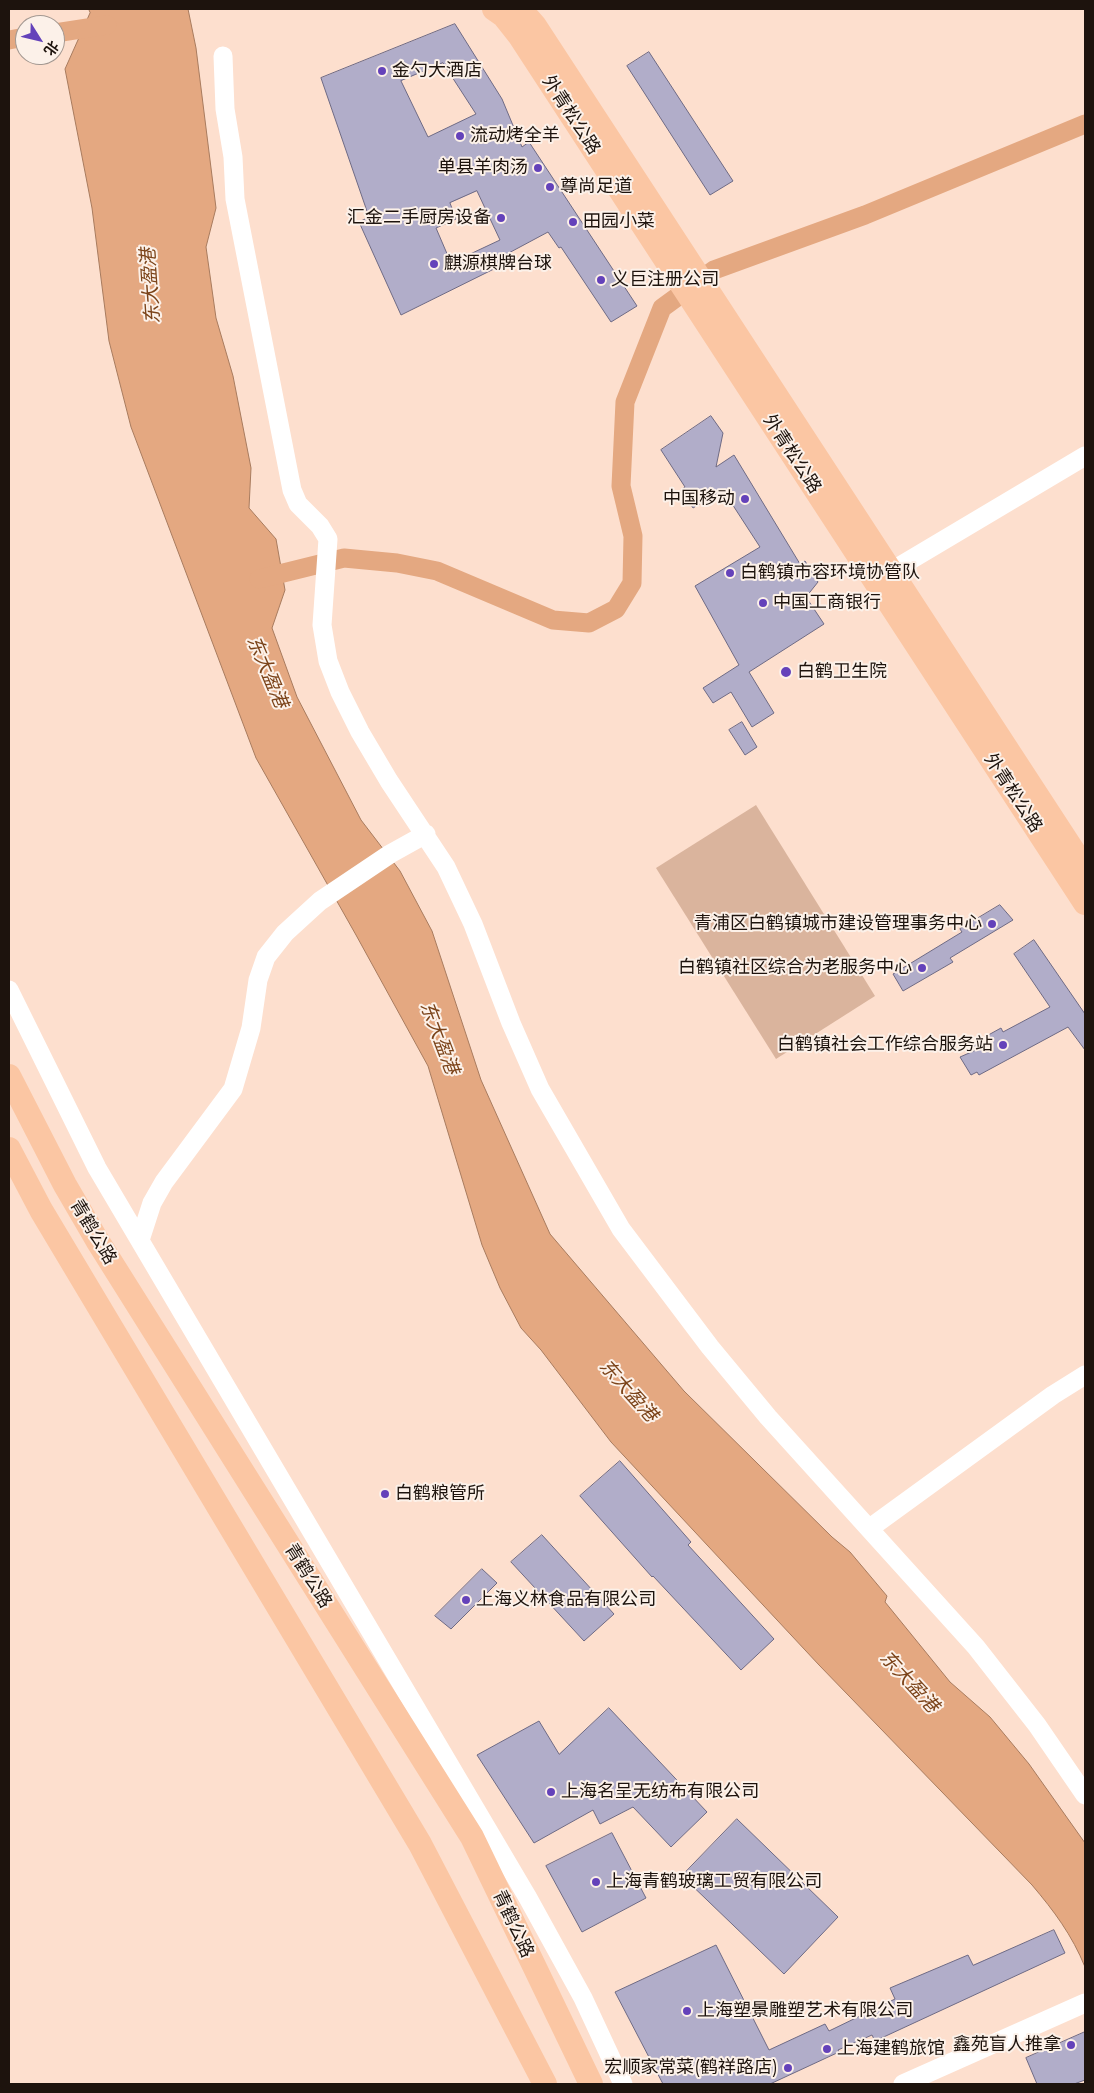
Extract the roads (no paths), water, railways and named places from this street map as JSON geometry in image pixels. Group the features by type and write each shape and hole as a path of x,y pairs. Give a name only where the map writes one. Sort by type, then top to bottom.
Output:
{"main road":[{"name":"外青松公路","path":"494,9 504,16 520,35 686,275 883,576 1085,869"},
{"name":"外青松公路","path":"520,9 535,26 686,275"},
{"name":"外青松公路","path":"883,576 1085,903"},
{"name":"青鹤公路","path":"9,1076 65,1185 97,1240 472,1837 591,2084"},
{"name":"青鹤公路","path":"9,1149 41,1210 420,1844 545,2084"}],"street":[{"path":"223,56 225,109 233,157 236,199 292,490 298,504 320,526 328,539 322,625 328,661 360,732 389,781 426,834 446,867 473,924 511,1023 540,1089 621,1229 710,1347 768,1417 976,1647 1037,1725 1085,1795"},
{"path":"883,576 1085,456"},
{"path":"140,1240 152,1203 164,1182 232,1089 251,1028 258,980 266,957 285,933 320,901 390,854 426,834"},
{"path":"9,990 97,1168 528,1898 583,1998 623,2084"},
{"path":"870,1528 1054,1395 1085,1375"},
{"path":"904,2084 1085,2003"}],"water":[{"name":"东大盈港","path":"89,9 188,9 196,48 216,208 206,247 216,318 233,376 251,468 249,508 276,539 285,590 272,628 297,697 361,820 400,871 432,931 481,1080 550,1234 684,1391 832,1537 850,1552 887,1596 885,1602 950,1682 990,1717 1029,1764 1085,1843 1085,1967 1062,1924 1032,1885 819,1665 611,1442 541,1350 521,1328 500,1288 482,1245 428,1066 256,758 131,427 109,341 92,208 65,69 90,13"}],"waterway":[{"path":"65,31 107,25"},
{"path":"9,40 15,39"},
{"path":"259,579 344,558 397,563 437,571 553,620 589,623 616,609 632,583 633,536 621,486 625,402 662,308 714,270 865,215 1085,124"}],"place":[{"name":"金勺大酒店","path":"382,71"},
{"name":"流动烤全羊","path":"460,136"},
{"name":"单县羊肉汤","path":"538,168"},
{"name":"尊尚足道","path":"550,187"},
{"name":"汇金二手厨房设备","path":"501,218"},
{"name":"田园小菜","path":"573,222"},
{"name":"麒源棋牌台球","path":"434,264"},
{"name":"义巨注册公司","path":"601,280"},
{"name":"中国移动","path":"745,499"},
{"name":"白鹤镇市容环境协管队","path":"730,573"},
{"name":"中国工商银行","path":"763,603"},
{"name":"白鹤卫生院","path":"786,672"},
{"name":"青浦区白鹤镇城市建设管理事务中心","path":"992,924"},
{"name":"白鹤镇社区综合为老服务中心","path":"922,968"},
{"name":"白鹤镇社会工作综合服务站","path":"1003,1045"},
{"name":"白鹤粮管所","path":"385,1494"},
{"name":"上海义林食品有限公司","path":"466,1600"},
{"name":"上海名呈无纺布有限公司","path":"551,1792"},
{"name":"上海青鹤玻璃工贸有限公司","path":"596,1882"},
{"name":"上海塑景雕塑艺术有限公司","path":"687,2011"},
{"name":"鑫苑盲人推拿","path":"1071,2045"},
{"name":"上海建鹤旅馆","path":"827,2049"},
{"name":"宏顺家常菜(鹤祥路店)","path":"788,2068"}]}
